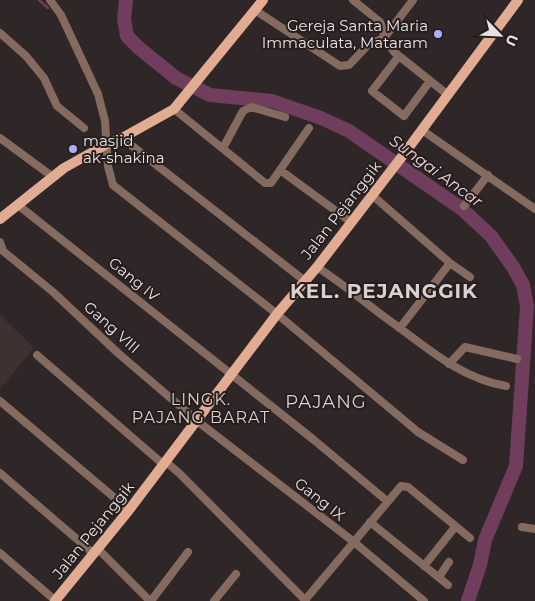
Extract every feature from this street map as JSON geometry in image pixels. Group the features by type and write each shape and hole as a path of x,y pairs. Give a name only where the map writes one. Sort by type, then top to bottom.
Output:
{"main road":[{"path":"0,219 64,168 178,106 263,0"},
{"name":"Jalan Pejanggik","path":"56,601 165,464 277,314 306,281 352,222 518,0"}],"street":[{"path":"353,0 380,22 384,38 390,48 448,95"},
{"path":"255,10 340,66 349,64 368,45 384,38 413,0"},
{"path":"52,1 98,94 105,121 108,166 113,185 277,314 418,432 463,460"},
{"path":"1,35 26,56 44,78 57,106 84,128"},
{"path":"399,56 372,91 404,116 430,81"},
{"path":"178,106 223,148 265,183 271,183 309,128"},
{"path":"223,148 246,108 251,107 284,117"},
{"path":"422,130 535,209"},
{"path":"0,138 53,177"},
{"path":"122,138 306,281"},
{"path":"280,170 352,222"},
{"path":"464,206 488,175"},
{"path":"372,195 450,263 470,277"},
{"name":"Gang IV","path":"18,205 388,501"},
{"name":"Gang VIII","path":"0,242 1,249 53,292 119,354 198,421"},
{"path":"399,328 450,263"},
{"path":"317,266 422,347 468,374 506,386"},
{"path":"449,364 464,347 517,359"},
{"path":"37,355 165,464 179,473 306,601 401,486 408,488 470,538"},
{"path":"0,401 129,510"},
{"name":"Gang IX","path":"198,421 354,542 424,601"},
{"path":"0,473 96,550 150,601 188,552"},
{"path":"370,522 448,585"},
{"path":"424,566 455,527"},
{"path":"522,527 535,529"},
{"path":"0,553 56,601"},
{"path":"439,577 449,562"},
{"path":"214,601 236,574"}],"shaded area":[{"path":"0,315 34,348 0,389"}],"waterway":[{"path":"39,0 48,8"},
{"name":"Sungai Ancar","path":"126,0 124,19 127,36 176,78 210,95 272,101 321,118 349,131 462,209 491,236 513,267 523,285 527,306 516,466 485,540 480,565 468,601"}],"place":[{"name":"Gereja Santa Maria Immaculata, Mataram","path":"438,34"},
{"name":"masjid ak-shakina","path":"73,149"}],"district":[{"name":"KEL. PEJANGGIK","path":"384,291"},
{"name":"PAJANG","path":"326,402"},
{"name":"LINGK. PAJANG BARAT","path":"201,408"}]}
